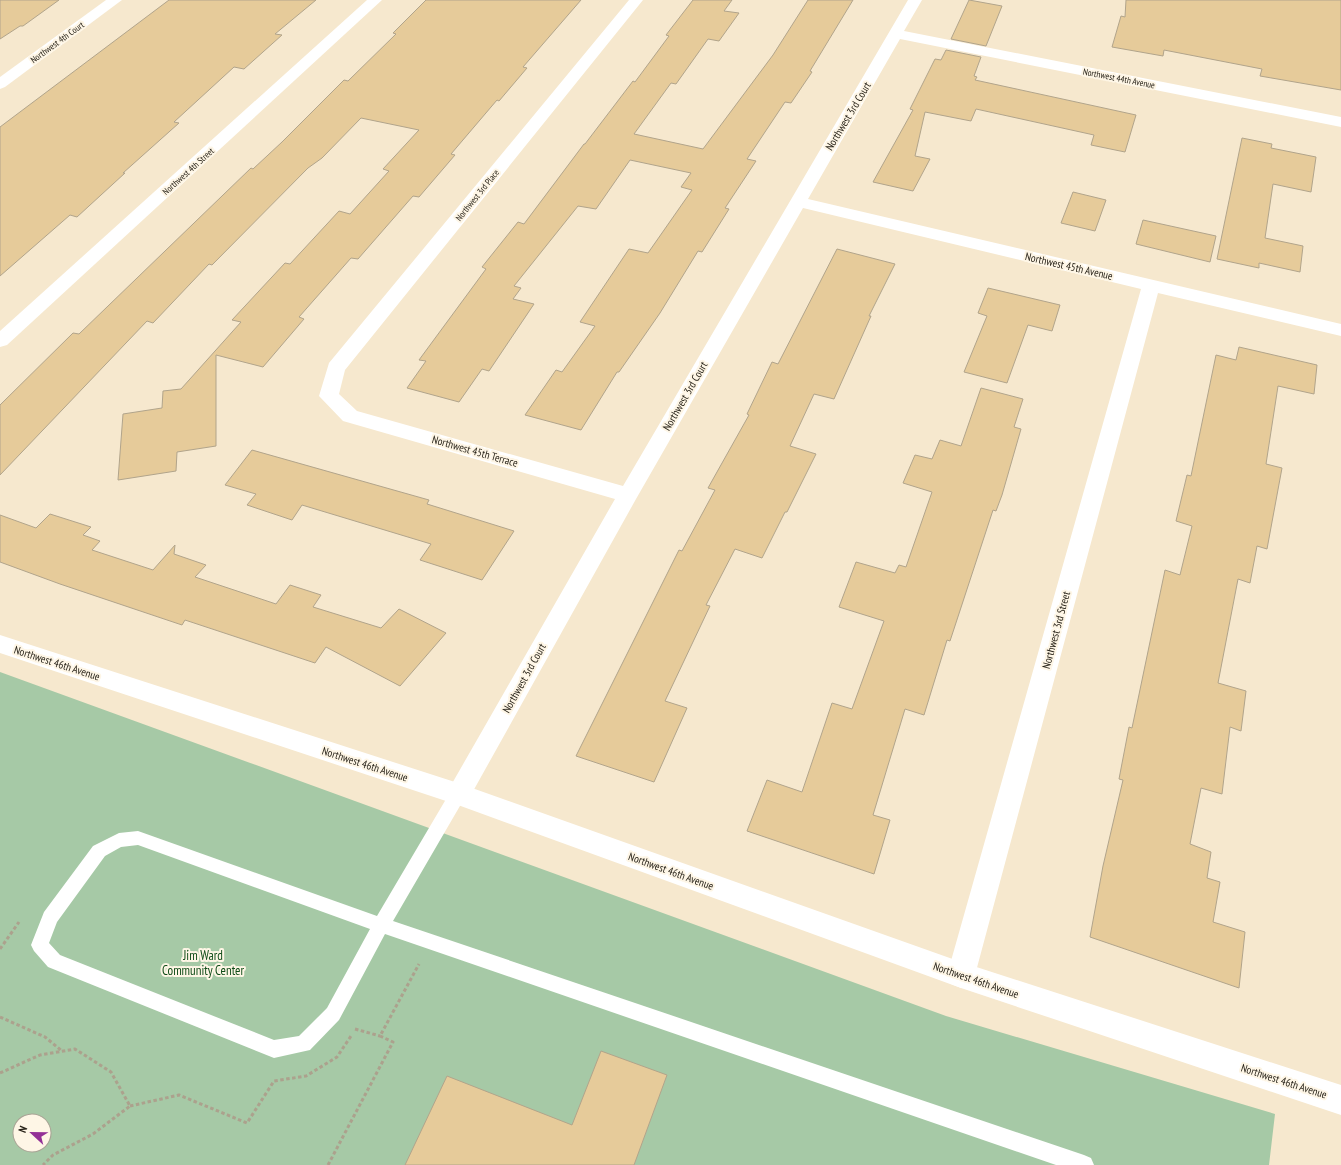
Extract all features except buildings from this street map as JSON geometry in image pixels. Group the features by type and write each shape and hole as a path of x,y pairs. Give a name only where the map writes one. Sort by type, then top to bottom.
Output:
{"street":[{"name":"Northwest 4th Court","path":"0,84 115,0"},
{"name":"Northwest 4th Street","path":"0,341 375,0"},
{"name":"Northwest 3rd Place","path":"329,396 336,368 636,0"},
{"name":"Northwest 3rd Court","path":"458,794 628,494 915,0"},
{"name":"Northwest 44th Avenue","path":"896,34 1341,122"},
{"name":"Northwest 45th Avenue","path":"797,202 1341,330"},
{"name":"Northwest 3rd Street","path":"961,975 1151,285"},
{"name":"Northwest 45th Terrace","path":"329,396 350,416 628,494"},
{"name":"Northwest 46th Avenue","path":"0,644 458,794 961,975 1341,1100"}],"lane":[{"path":"458,794 381,926 333,1014 304,1044 274,1049 54,961 40,945 50,918 99,851 119,840 138,838 381,926 1084,1165"}],"path":[{"path":"380,1036 430,942"},
{"path":"0,1016 45,1037 62,1051"},
{"path":"43,1165 53,1155 92,1134 130,1106 179,1096 247,1123 274,1081 306,1076 337,1057 356,1028 393,1042 328,1165"},
{"path":"0,1073 40,1055 75,1049 111,1072 130,1106"}],"green space":[{"name":"Jim Ward Community Center","path":"0,672 946,1016 1275,1114 1269,1165 0,1165"}]}
